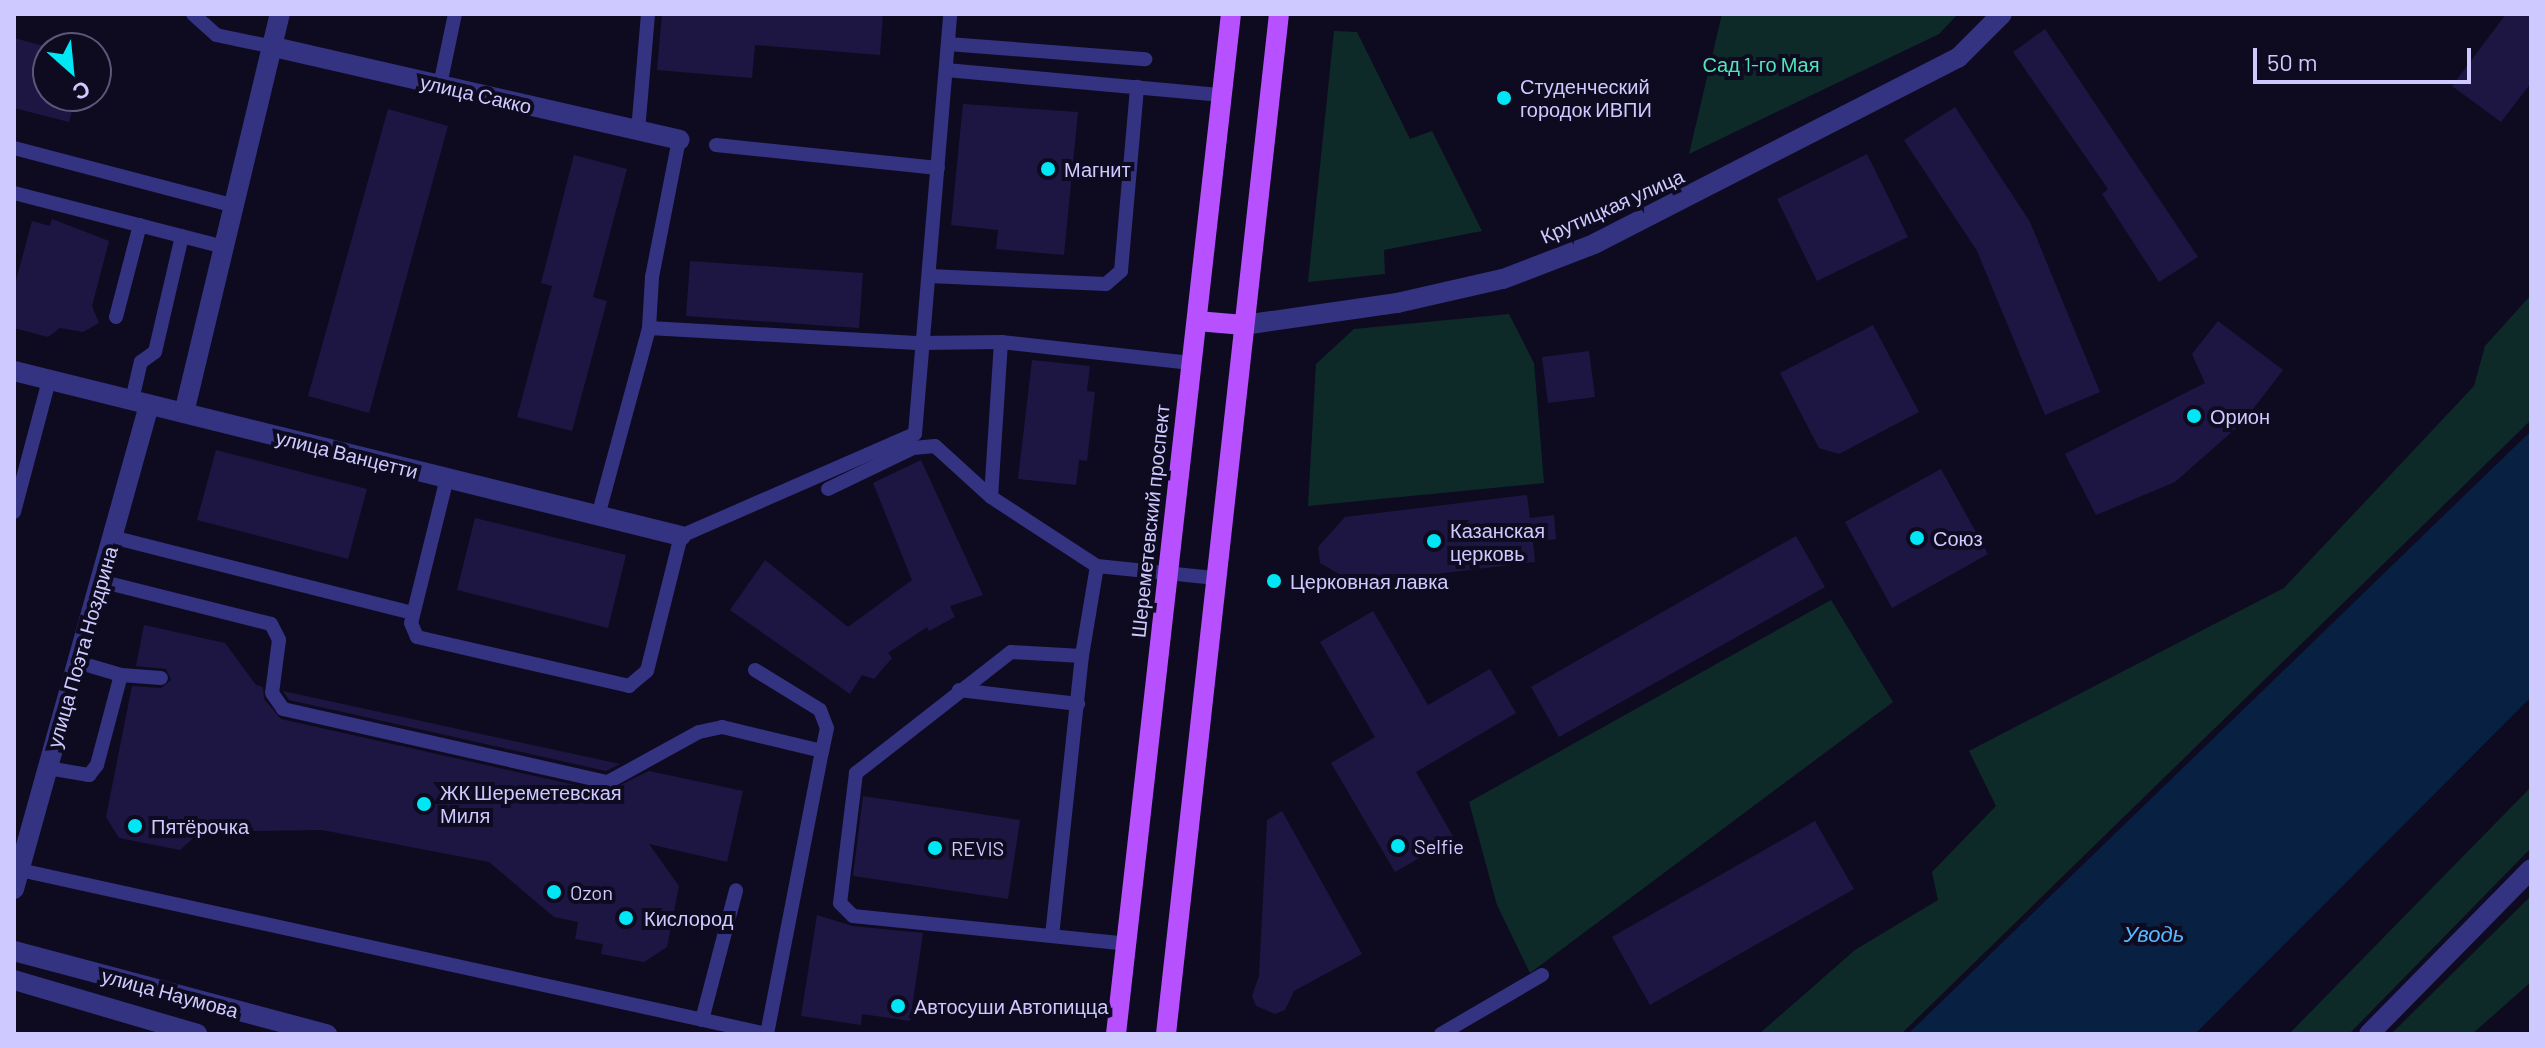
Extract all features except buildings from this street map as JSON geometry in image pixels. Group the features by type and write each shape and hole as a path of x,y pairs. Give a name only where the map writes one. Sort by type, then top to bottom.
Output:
{"main road":[{"name":"Шереметевский проспект","path":"1116,1034 1231,14"},
{"path":"1166,1034 1279,14"},
{"name":"Крутицкая улица","path":"1197,321 1244,325"}],"street":[{"path":"184,413 280,14"},
{"name":"Крутицкая улица","path":"1244,325 1397,303 1503,279 1672,208 1958,58 2002,14"},
{"name":"улица Сакко","path":"274,47 679,140"},
{"name":"улица Ванцетти","path":"14,371 681,536"},
{"name":"улица Поэта Ноздрина","path":"17,880 112,537 141,402"},
{"path":"2369,1034 2531,869"},
{"name":"улица Наумова","path":"14,951 327,1034"},
{"name":"улица Наумова","path":"14,980 197,1034"}],"lane":[{"path":"193,14 216,35 274,47"},
{"path":"440,85 455,14"},
{"path":"638,131 648,14"},
{"path":"447,478 413,613 417,637 629,686 647,671 681,536 915,434 950,14"},
{"path":"948,44 1145,59"},
{"path":"946,70 1222,95"},
{"path":"929,276 1106,284 1121,271 1137,87"},
{"path":"598,516 649,328 652,277 679,140"},
{"path":"716,145 938,168"},
{"path":"14,148 235,206"},
{"path":"14,193 225,247"},
{"path":"116,317 140,225"},
{"path":"141,402 141,362 155,352 182,236"},
{"path":"649,328 921,343 1001,342 1191,363"},
{"path":"991,497 1001,342"},
{"path":"14,512 49,380"},
{"path":"828,489 913,448 935,446 991,497 1097,566 1216,578"},
{"path":"112,537 413,613"},
{"path":"1052,936 1082,656 1097,566"},
{"path":"100,581 271,624 279,640 272,693 283,709 608,782 699,732 722,727 822,751"},
{"path":"1082,656 1011,652 856,773 840,903 853,916 1127,944"},
{"path":"77,662 121,675 161,678"},
{"path":"17,880 767,1034 827,728 820,710 755,670"},
{"path":"48,768 89,775 97,765 121,675"},
{"path":"959,690 1078,704"},
{"path":"702,1020 736,890"},
{"path":"1441,1034 1542,975"}],"green space":[{"name":"Сад 1-го Мая","path":"1722,14 1958,14 1939,34 1689,154"},
{"path":"1334,31 1357,32 1410,139 1432,131 1482,231 1384,250 1385,274 1308,282"},
{"path":"2531,295 2531,420 1901,1034 1759,1034 1855,950 1938,900 1932,872 1996,806 1969,751 2284,588 2474,386 2485,346"},
{"path":"1509,314 1534,363 1544,483 1308,506 1316,364 1354,329"},
{"path":"1831,600 1893,702 1530,973 1497,905 1469,802"},
{"path":"2531,787 2531,848 2349,1034 2289,1034"},
{"path":"2531,896 2531,982 2472,1034 2391,1034"}],"water":[{"name":"Уводь","path":"2531,431 2531,697 2195,1034 1908,1034"}],"place":[{"name":"Студенческий городок ИВПИ","path":"1504,98"},
{"name":"Магнит","path":"1048,169"},
{"name":"Орион","path":"2194,416"},
{"name":"Союз","path":"1917,538"},
{"name":"Казанская церковь","path":"1434,541"},
{"name":"Церковная лавка","path":"1274,581"},
{"name":"ЖК Шереметевская Миля","path":"424,804"},
{"name":"Пятёрочка","path":"135,826"},
{"name":"Selfie","path":"1398,846"},
{"name":"REVIS","path":"935,848"},
{"name":"Ozon","path":"554,892"},
{"name":"Кислород","path":"626,918"},
{"name":"Автосуши Автопицца","path":"898,1006"}]}
